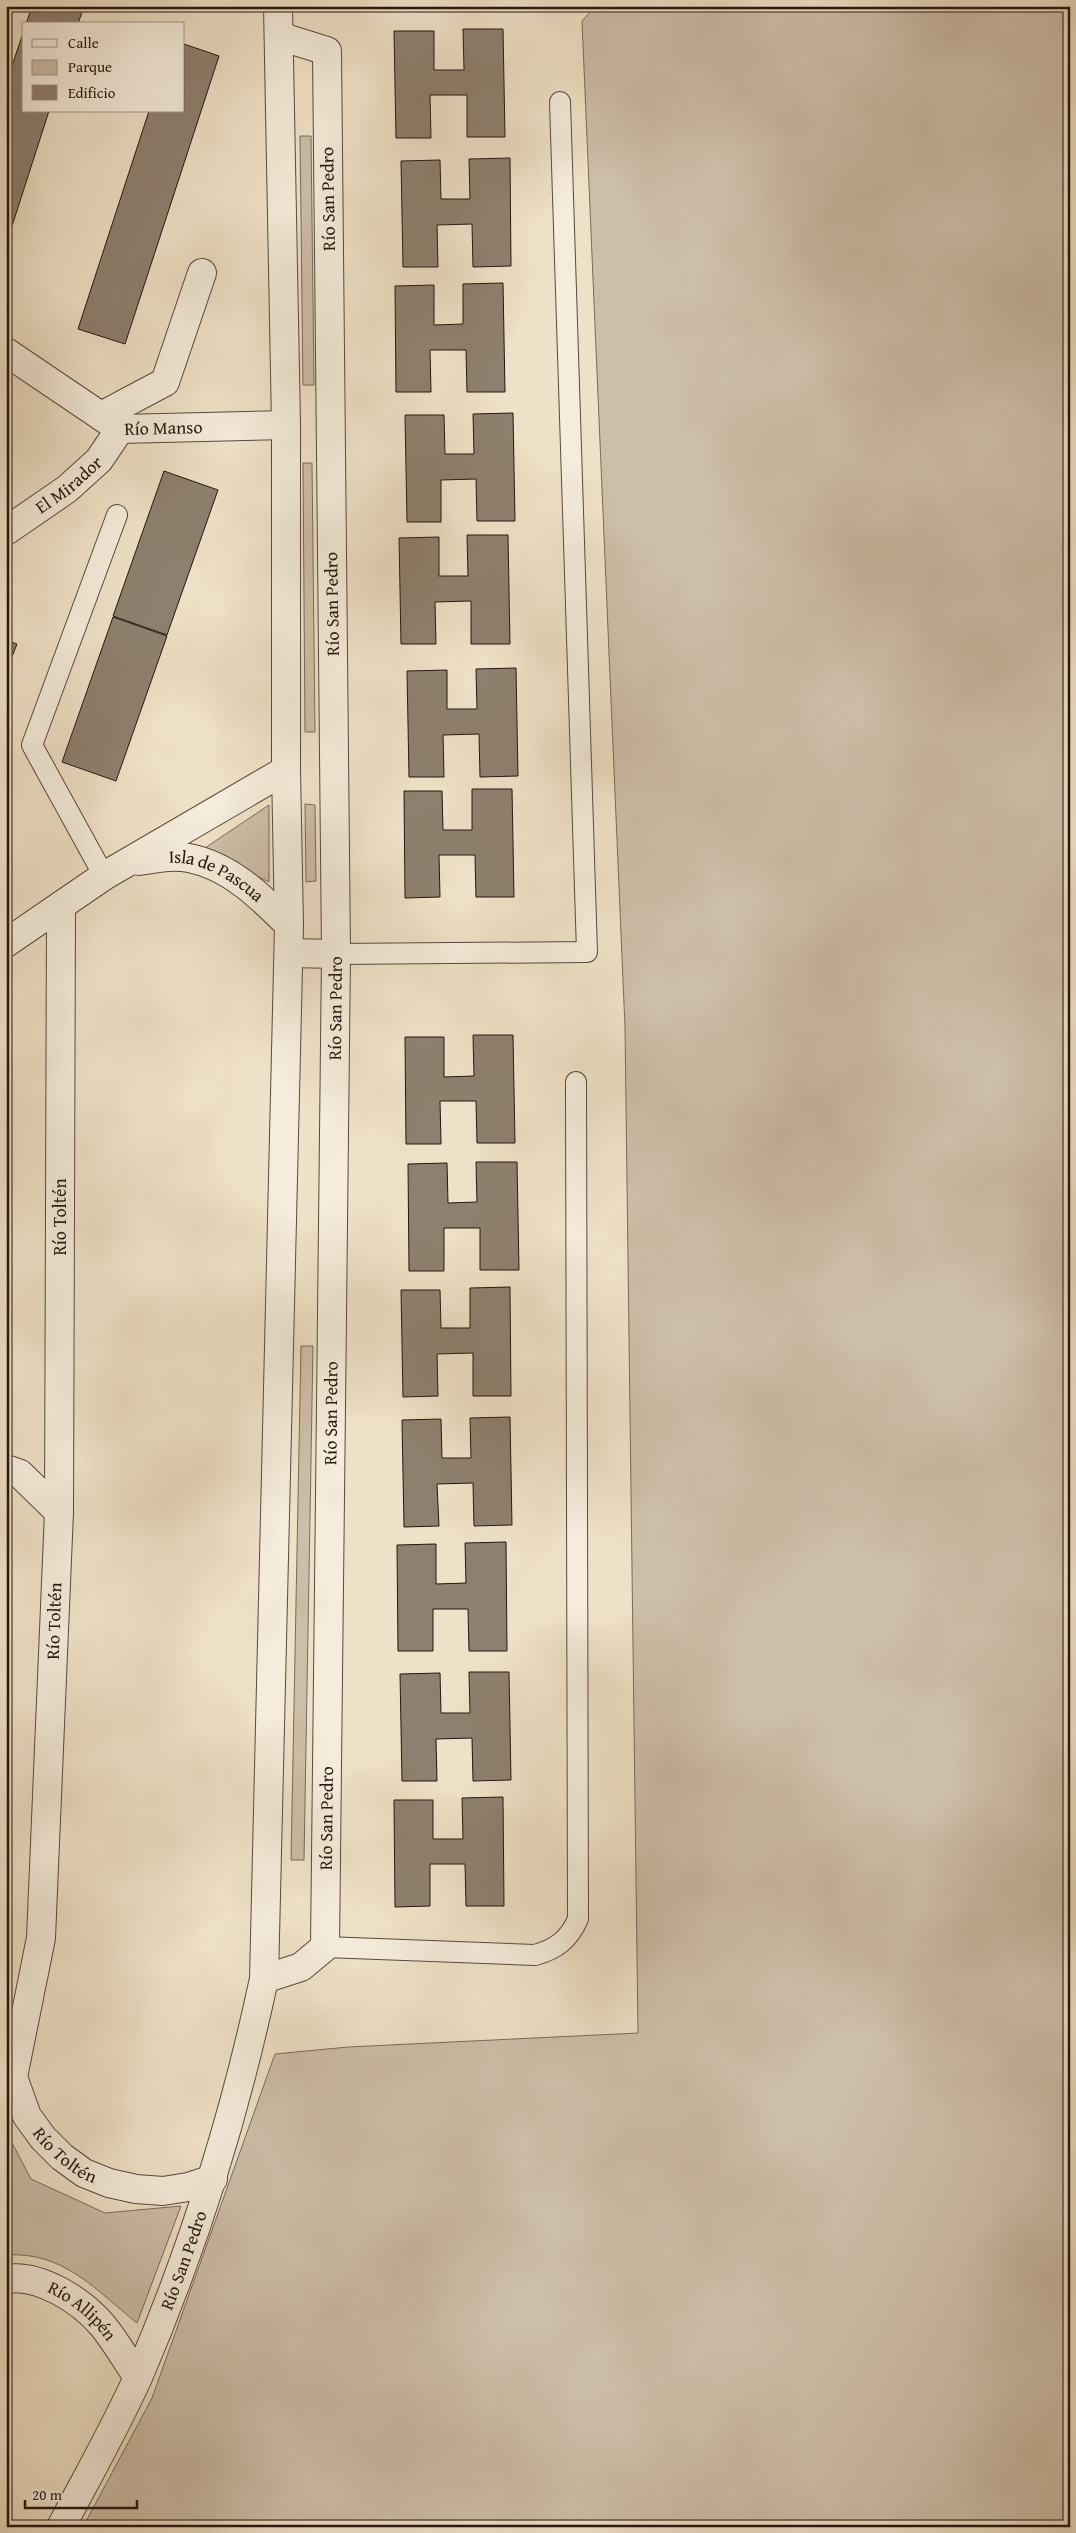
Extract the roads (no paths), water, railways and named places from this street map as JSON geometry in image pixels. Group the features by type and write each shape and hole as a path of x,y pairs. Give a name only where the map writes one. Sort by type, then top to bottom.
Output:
{"street":[{"name":"Río San Pedro","path":"61,2527 138,2377 178,2279 213,2179 241,2080 264,1979 289,953 286,770 286,425 278,6"},
{"name":"Río San Pedro","path":"278,36 327,51 336,954 324,1947"},
{"path":"111,423 165,382 202,273"},
{"name":"Río Manso","path":"6,352 111,423 286,425"},
{"name":"El Mirador","path":"6,530 67,489 99,460 111,423"},
{"name":"Isla de Pascua","path":"6,943 104,876 286,770"},
{"name":"Isla de Pascua","path":"130,862 167,856 190,858 222,870 255,890 289,925"},
{"name":"Río Toltén","path":"61,907 59,1512 41,1938 13,2077 27,2116 43,2138 62,2157 84,2173 109,2183 136,2190 163,2191 188,2187 213,2179"},
{"path":"289,953 336,954"},
{"path":"6,1469 20,1474 59,1512"},
{"path":"264,1979 301,1966 324,1947"},
{"name":"Río Allipén","path":"6,2279 20,2276 62,2290 102,2325 138,2377"}],"lane":[{"path":"336,954 587,952 560,102"},
{"path":"104,876 32,745 117,515"},
{"path":"324,1947 535,1955 552,1949 566,1940 578,1919 576,1082"}]}
